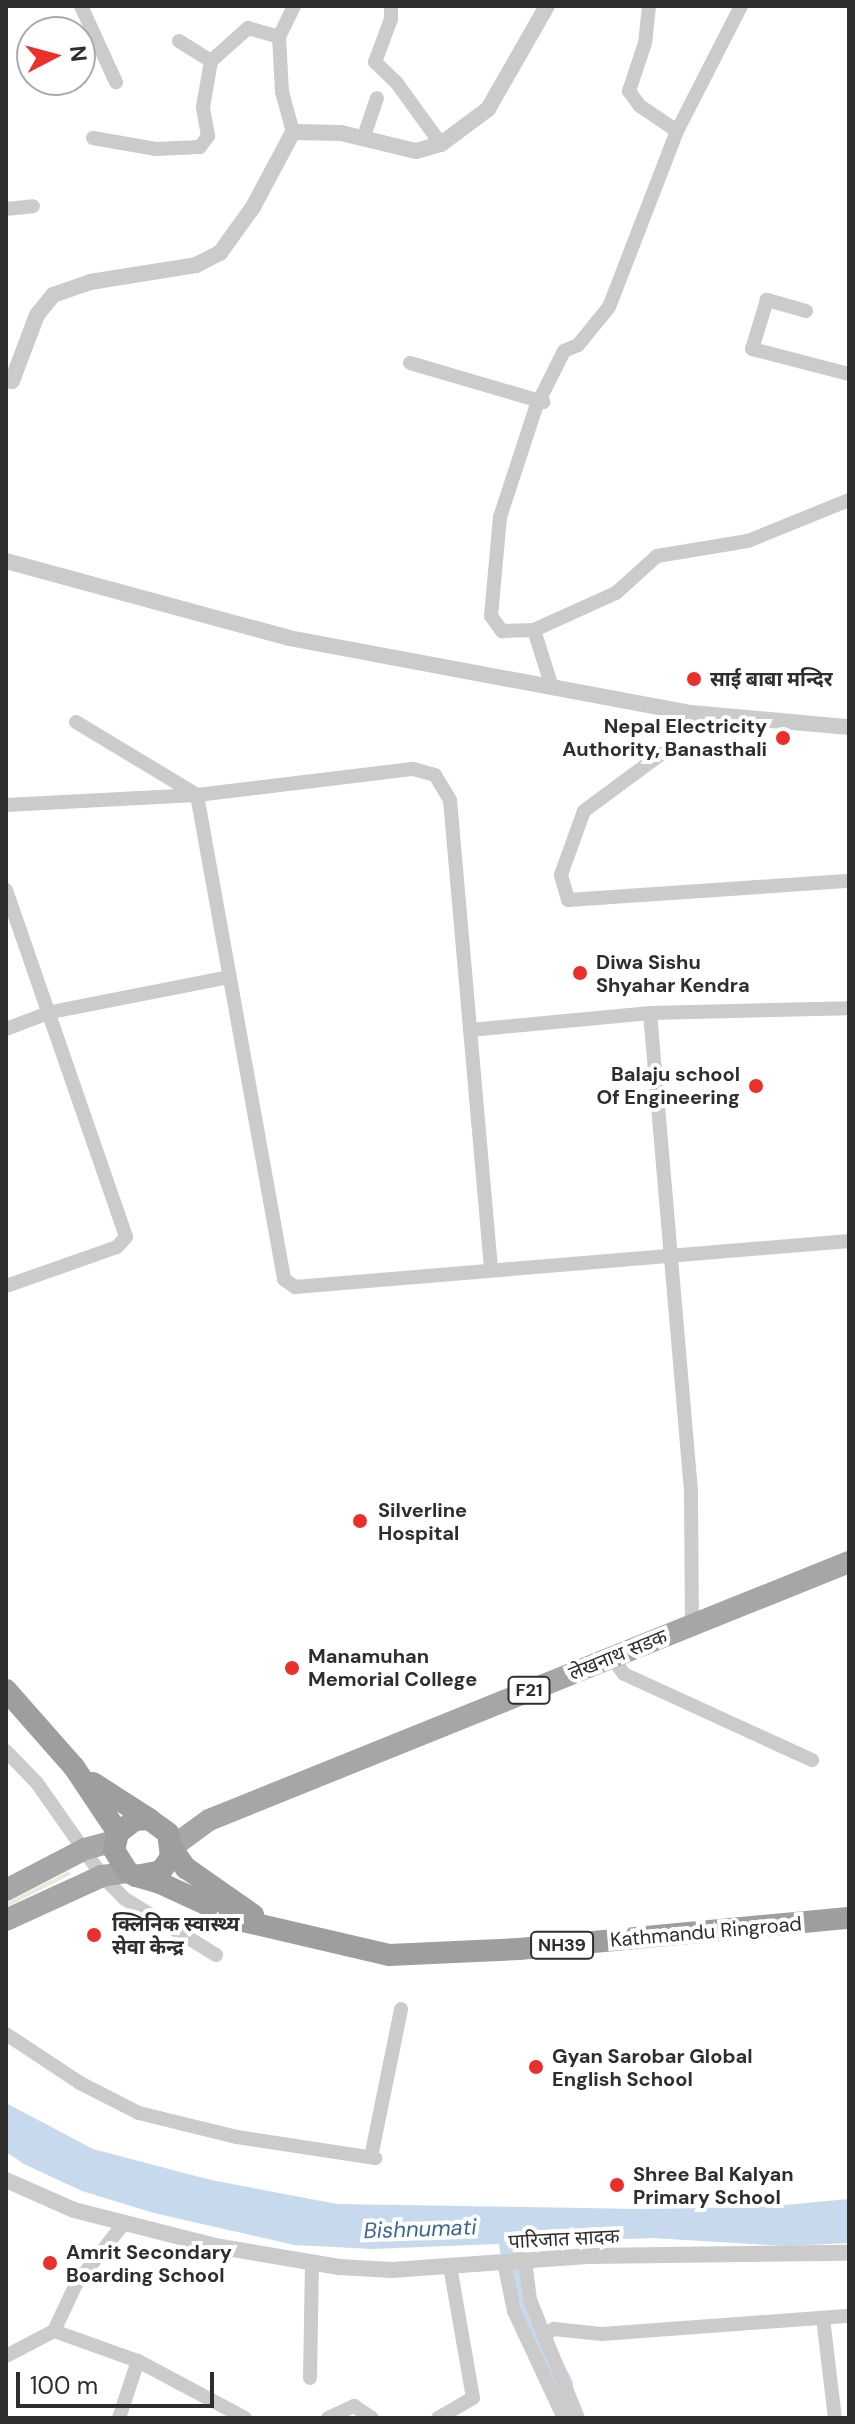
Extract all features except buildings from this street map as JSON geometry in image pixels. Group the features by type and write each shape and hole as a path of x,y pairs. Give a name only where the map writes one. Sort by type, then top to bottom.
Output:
{"highway":[{"name":"Kathmandu Ringroad","path":"6,1690 74,1767 117,1837 117,1859 132,1874 278,1931 352,1950 410,1956 849,1918"},
{"name":"Kathmandu Ringroad","path":"74,1767 154,1821 186,1868 278,1931"},
{"path":"117,1837 135,1820 154,1821"},
{"path":"132,1874 161,1871 172,1848"}],"main road":[{"name":"लेखनाथ सडक","path":"172,1848 209,1820 849,1562"},
{"name":"लेखनाथ सडक","path":"154,1821 209,1820"},
{"path":"6,1890 85,1849 117,1837"},
{"path":"6,1920 102,1876 132,1874"}],"street":[{"path":"81,6 116,82"},
{"path":"6,380 12,381 37,315 53,295 76,285 196,265 220,253 253,207 293,132 282,92 279,37 294,6"},
{"path":"391,6 375,62 396,82 441,144"},
{"path":"293,132 364,136 416,151 441,144 488,109 547,6"},
{"path":"649,6 645,43 629,91 640,106 677,131"},
{"path":"741,6 677,131 609,307 578,345 564,351 556,362 543,402 527,433 500,517 489,595 491,616 502,631 534,630 616,593 657,556 748,541 849,500"},
{"path":"93,138 156,149 200,147 208,136 203,107 211,61 248,28 279,37"},
{"path":"179,41 211,61"},
{"path":"364,136 377,98"},
{"path":"6,209 33,206"},
{"path":"806,311 767,300 752,349 849,374"},
{"path":"410,363 543,402"},
{"path":"6,561 289,638 551,684 691,713 849,727"},
{"path":"534,630 551,684"},
{"path":"76,722 197,795 284,1279 295,1287 849,1241"},
{"path":"661,754 584,811 561,875 568,900 849,881"},
{"path":"6,805 197,795 413,769 435,775 450,800 491,1269"},
{"path":"6,890 51,1012 126,1237 117,1247 6,1286"},
{"path":"6,1029 51,1012 229,977"},
{"path":"470,1030 650,1013 849,1008"},
{"path":"650,1013 691,1491 692,1624"},
{"path":"612,1658 624,1674 812,1760"},
{"path":"6,1751 37,1783 102,1876 138,1910 216,1955"},
{"path":"6,2034 80,2083 139,2113 237,2137 373,2158 401,2009"},
{"name":"पारिजात सादक","path":"6,2180 74,2210 215,2246 312,2264 392,2270 515,2261 849,2253"},
{"path":"6,2356 54,2331 76,2284 125,2222"},
{"path":"515,2261 543,2335 563,2371 578,2418"},
{"path":"515,2261 514,2311 564,2418"},
{"path":"310,2378 312,2264"},
{"path":"438,2418 473,2398 450,2266"},
{"path":"543,2335 554,2329 602,2334 849,2316"},
{"path":"823,2318 835,2418"},
{"path":"54,2331 138,2361 245,2418"},
{"path":"119,2418 138,2361"},
{"path":"328,2418 354,2406 372,2418"}],"green space":[{"path":"69,1871 71,1875 8,1906 7,1903"}],"water":[{"name":"Bishnumati","path":"6,2103 93,2149 211,2180 337,2204 643,2209 761,2207 849,2199 849,2243 786,2246 652,2238 372,2249 294,2245 154,2213 82,2191 24,2164 6,2152"}],"waterway":[{"path":"508,2226 522,2309 561,2385"}],"place":[{"name":"साई बाबा मन्दिर","path":"694,679"},
{"name":"Nepal Electricity Authority, Banasthali","path":"783,738"},
{"name":"Diwa Sishu Shyahar Kendra","path":"580,973"},
{"name":"Balaju school Of Engineering","path":"756,1086"},
{"name":"Silverline Hospital","path":"360,1521"},
{"name":"Manamuhan Memorial College","path":"292,1668"},
{"name":"क्लिनिक स्वास्थ्य सेवा केन्द्र","path":"94,1935"},
{"name":"Gyan Sarobar Global English School","path":"536,2067"},
{"name":"Shree Bal Kalyan Primary School","path":"617,2185"},
{"name":"Amrit Secondary Boarding School","path":"50,2263"}]}
